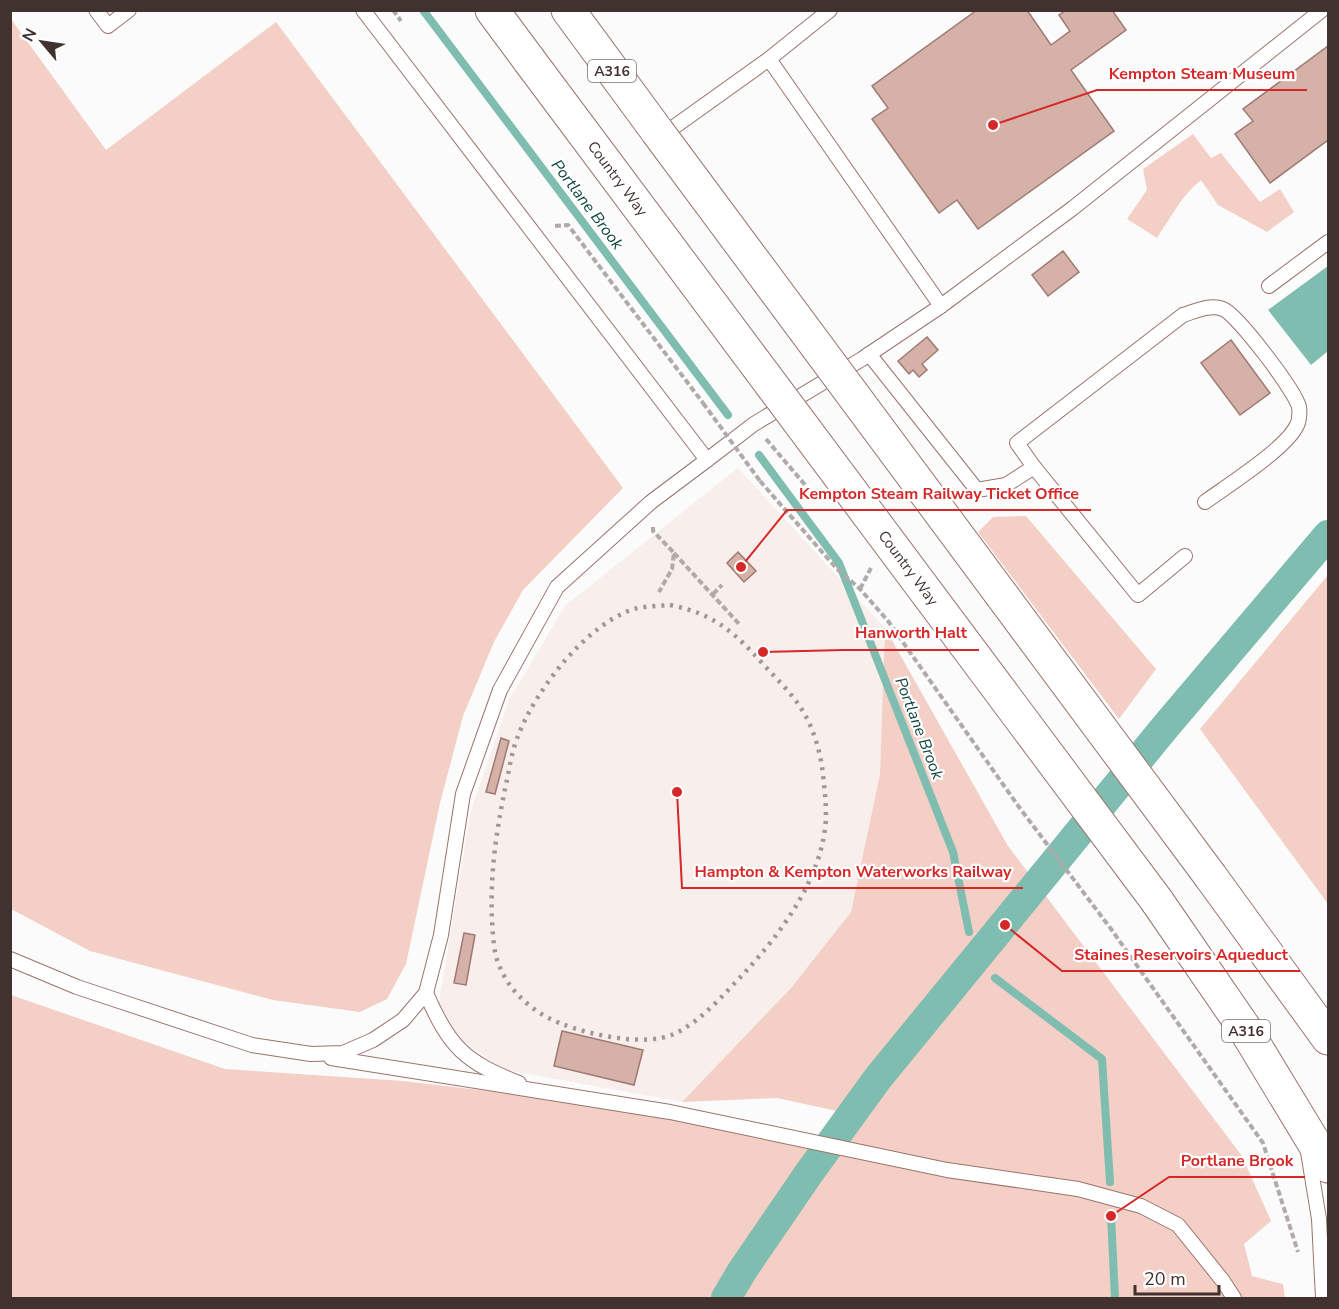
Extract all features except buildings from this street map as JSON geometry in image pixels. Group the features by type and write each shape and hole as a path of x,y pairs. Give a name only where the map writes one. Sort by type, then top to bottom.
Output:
{"highway":[{"name":"Country Way","path":"492,10 1157,900 1245,1029 1329,1166"},
{"name":"A316","path":"568,10 666,129 1329,1038"},
{"path":"580,10 666,129"}],"lane":[{"path":"96,10 108,26 129,10"},
{"path":"363,10 706,459"},
{"path":"666,129 769,59 830,10"},
{"path":"311,1054 342,1053 373,1040 403,1020 426,993 441,935 463,794 500,690 557,587 651,502 706,459 754,424 942,306 1073,208 1322,10"},
{"path":"769,59 942,306"},
{"path":"1269,286 1329,242"},
{"path":"1185,556 1138,595 1017,443 1183,315 1212,307 1225,309 1241,323 1291,391 1299,407 1297,425 1267,458 1205,502"},
{"path":"868,354 977,490 1006,486 1034,467"},
{"path":"10,959 77,987 252,1045 670,1112 947,1170 1078,1189 1141,1206 1178,1225 1232,1298"},
{"path":"1289,984 1329,1012"},
{"path":"426,993 441,1028 464,1056 490,1072 543,1093"},
{"path":"1302,1121 1319,1218 1323,1294"}],"path":[{"path":"568,225 760,481 837,569 860,589 888,621 1019,807 1076,880 1263,1143 1299,1258 1323,1294"},
{"path":"651,502 653,531 740,625"},
{"path":"659,592 672,569 674,553"},
{"path":"860,589 866,576"},
{"path":"713,594 722,585"}],"shaded area":[{"path":"11,19 106,150 276,22 623,488 523,590 494,642 463,716 440,803 406,964 387,999 360,1012 273,1000 90,951 11,909"},
{"path":"1193,134 1211,158 1221,153 1260,202 1280,189 1294,212 1267,232 1218,205 1201,180 1182,199 1157,238 1127,219 1147,190 1143,169"},
{"path":"1328,266 1328,351 1311,365 1268,310"},
{"path":"738,468 885,628 880,774 851,912 791,988 682,1102 501,1069 459,1038 439,1003 471,810 509,700 565,606"},
{"path":"1026,516 1156,669 1119,719 978,532 993,517"},
{"path":"1328,575 1328,904 1200,729"},
{"path":"885,628 1008,846 1242,1156 1271,1221 1244,1244 1252,1276 1283,1284 1285,1298 11,1298 11,995 225,1069 403,1081 670,1112 841,1143 860,1116 777,1098 682,1102 791,988 851,912 880,774"}],"waterway":[{"name":"Portlane Brook","path":"423,10 728,415"},
{"name":"Portlane Brook","path":"759,455 839,563 953,852 969,932"},
{"path":"726,1298 809,1173 878,1078 1166,726 1328,535"},
{"name":"Portlane Brook","path":"995,978 1102,1059 1110,1182"},
{"name":"Portlane Brook","path":"1111,1216 1115,1298"}],"railway":[{"path":"670,605 712,619 723,626 753,653 802,709 811,727 820,755 825,797 825,827 820,854 795,908 772,941 722,996 694,1022 674,1034 649,1039 618,1038 587,1032 550,1019 527,1003 509,983 497,959 494,945 492,886 495,848 510,762 516,742 526,718 550,680 581,644 616,617 638,608 670,605"}],"place":[{"name":"Kempton Steam Museum","path":"993,125"},
{"name":"Kempton Steam Railway Ticket Office","path":"741,567"},
{"name":"Hanworth Halt","path":"763,652"},
{"name":"Hampton & Kempton Waterworks Railway","path":"677,792"},
{"name":"Staines Reservoirs Aqueduct","path":"1005,925"},
{"name":"Portlane Brook","path":"1111,1216"}]}
